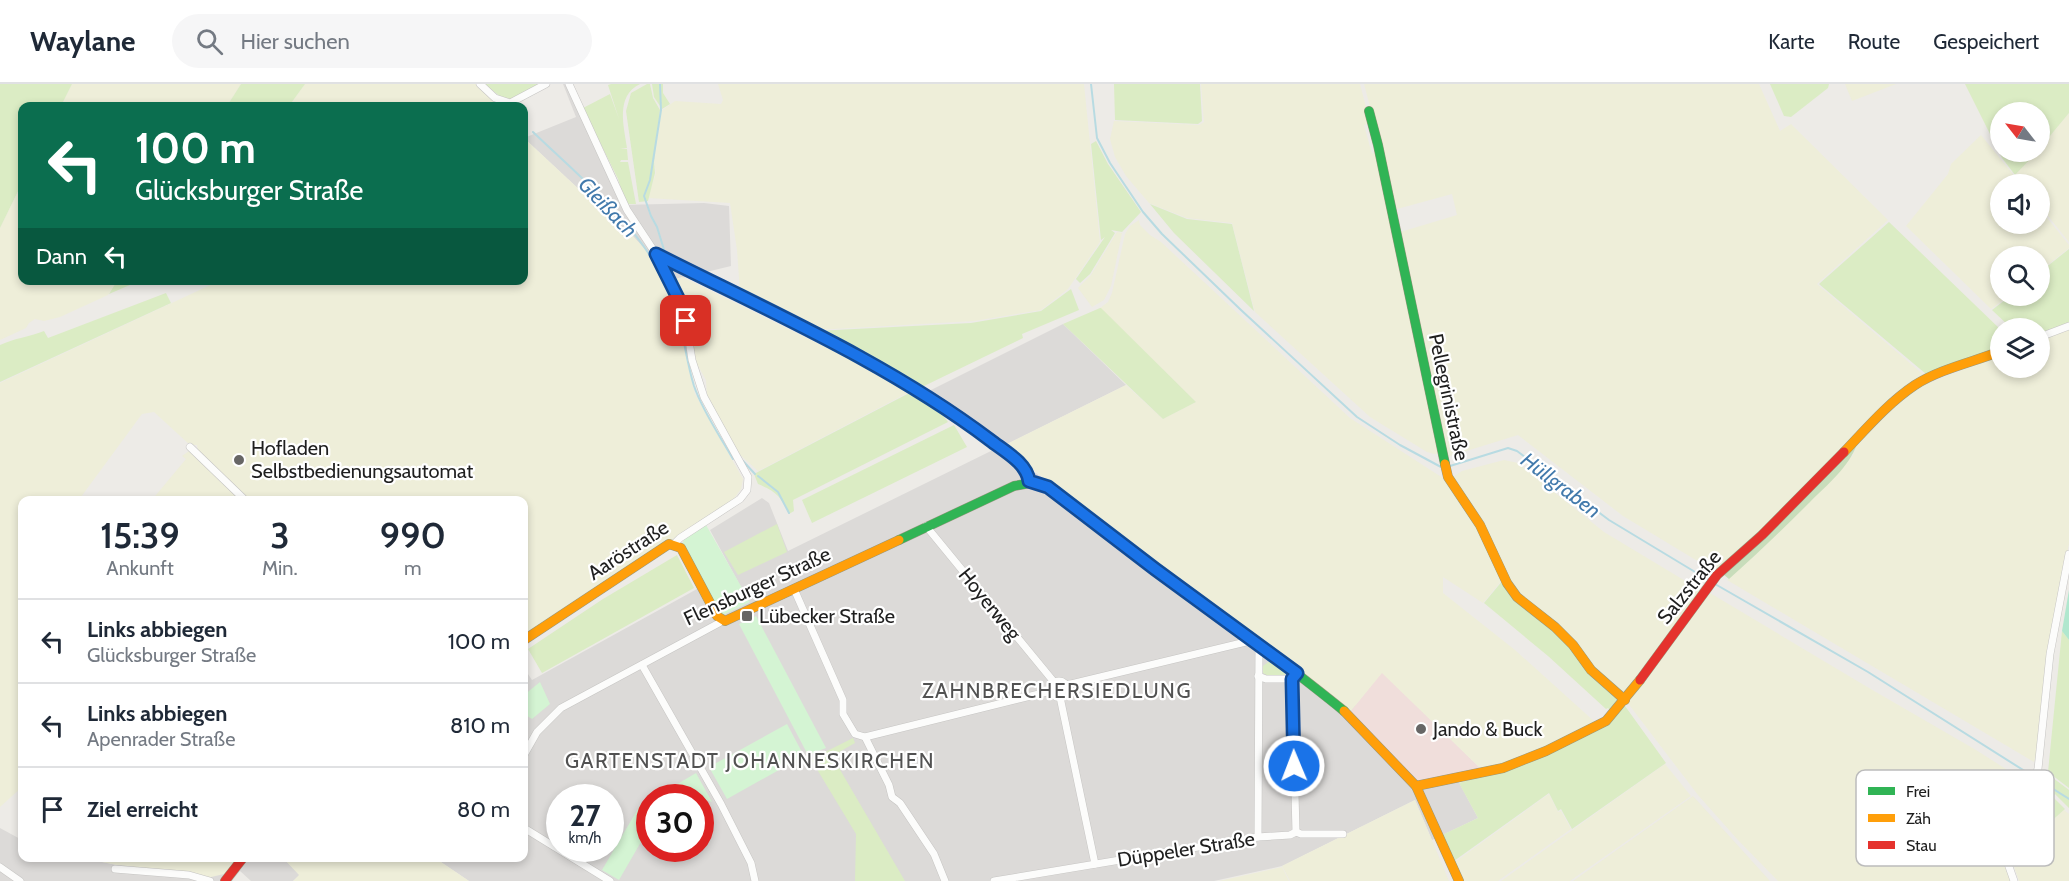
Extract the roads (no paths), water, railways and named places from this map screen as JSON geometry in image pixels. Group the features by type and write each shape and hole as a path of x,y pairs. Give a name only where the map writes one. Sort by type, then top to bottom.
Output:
{"street":[{"path":"480,84 495,98 505,102"},
{"path":"514,102 546,84"},
{"path":"569,84 627,210 656,254 867,360 921,391 1019,463 1028,471 1029,481 1048,487 1155,569 1256,642 1295,676 1348,714 1416,786 1459,881"},
{"name":"Pellegrinistraße","path":"1369,111 1448,477 1480,525 1507,583 1517,597 1555,627 1591,670 1625,700"},
{"name":"Aaröstraße","path":"528,637 732,505 743,495 748,486 748,477 704,397 692,360 686,321 679,300 656,254"},
{"path":"2050,333 2069,326"},
{"name":"Salzstraße","path":"1416,786 1503,768 1546,751 1606,721 1625,700 1716,577 1762,535 1901,396 1927,378 1990,355"},
{"path":"190,447 241,496"},
{"name":"Flensburger Straße","path":"528,748 537,732 554,713 719,623 721,619 725,621 732,619 926,526 1029,481"},
{"name":"Hoyerweg","path":"926,526 1054,682"},
{"path":"674,544 681,548 721,619"},
{"path":"2037,770 2050,654 2069,554"},
{"path":"794,589 843,700 843,714 855,735 865,737 1051,691"},
{"path":"1256,642 1258,837"},
{"path":"1067,686 1256,642"},
{"path":"642,665 721,804 751,863 755,881"},
{"path":"1258,676 1266,679 1295,676"},
{"path":"1295,676 1296,832"},
{"path":"1051,691 1054,682 1061,681 1067,686"},
{"path":"1051,691 1053,695 1060,697 1066,693 1067,686"},
{"path":"1060,697 1095,864"},
{"path":"865,737 889,785 892,796 900,803 934,854 945,881"},
{"path":"528,830 610,881"},
{"name":"Düppeler Straße","path":"994,881 1258,837 1290,835 1296,832 1344,834"},
{"path":"227,878 240,862"},
{"path":"2009,866 2014,881"},
{"path":"0,867 20,881"},
{"path":"115,869 189,875 210,881"}],"waterway":[{"path":"660,84 661,110 650,180 644,196 665,253"},
{"name":"Hüllgraben","path":"1091,84 1097,138 1110,163 1143,212 1162,234 1357,417 1400,445 1444,467"},
{"name":"Gleißach","path":"533,132 609,205 643,245 657,267 674,302 694,386 733,459"},
{"name":"Hüllgraben","path":"1450,466 1508,448 1517,451 1609,520 1710,581"},
{"name":"Gleißach","path":"743,461 755,474"},
{"name":"Gleißach","path":"758,476 778,492 789,513"},
{"name":"Hüllgraben","path":"1715,584 1868,672 2023,770"},
{"name":"Hüllgraben","path":"2054,790 2069,799"}],"place":[{"name":"Hofladen Selbstbedienungsautomat","path":"239,460"},
{"name":"Lübecker Straße","path":"747,616"},
{"name":"Jando & Buck","path":"1421,729"}],"district":[{"name":"ZAHNBRECHERSIEDLUNG","path":"1057,690"},
{"name":"GARTENSTADT JOHANNESKIRCHEN","path":"750,760"}]}
